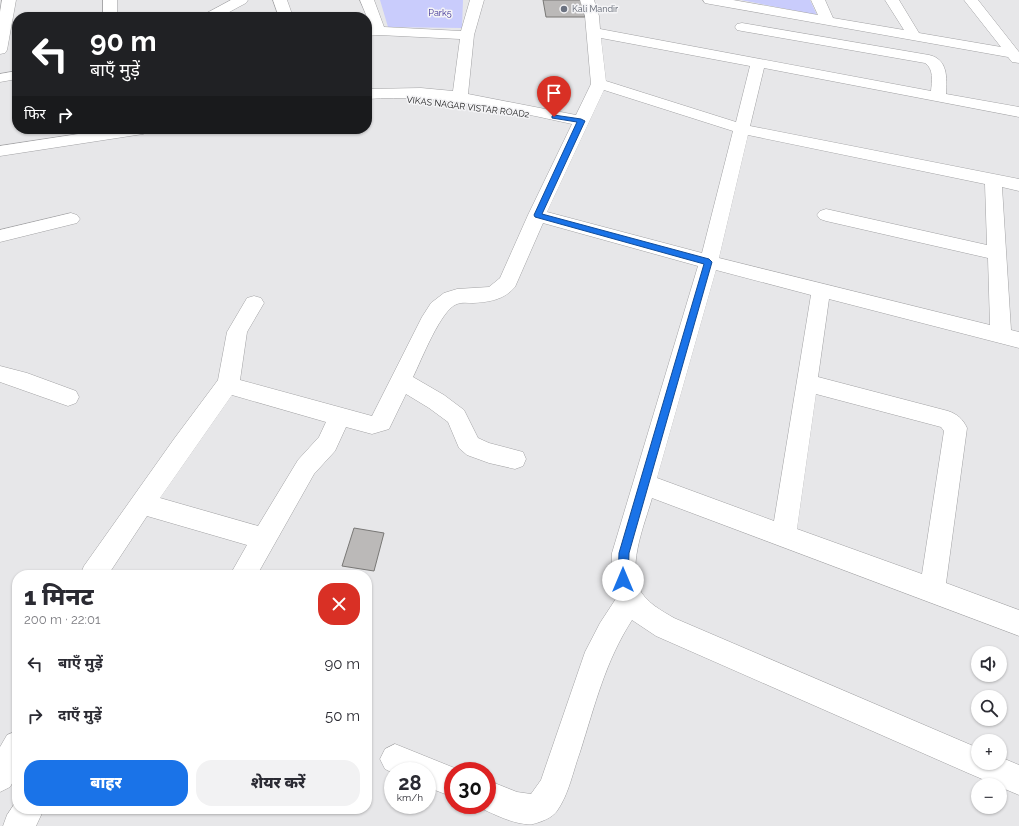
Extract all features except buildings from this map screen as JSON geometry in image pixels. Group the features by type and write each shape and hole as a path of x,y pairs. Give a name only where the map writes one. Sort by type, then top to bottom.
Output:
{"street":[{"path":"0,1 7,0 0,50"},
{"path":"110,0 110,12"},
{"path":"219,12 241,0"},
{"path":"280,0 284,12"},
{"path":"367,0 369,12"},
{"path":"460,98 467,35 476,0"},
{"path":"227,384 372,425 377,425 381,422 402,382 438,306 454,296 464,294 491,294 500,290 508,282 575,120 599,84 592,16 587,0"},
{"path":"710,0 914,36 1016,58"},
{"path":"818,0 828,21"},
{"path":"892,0 914,36"},
{"path":"971,0 1016,58"},
{"path":"742,27 929,59 936,62 939,68 938,97"},
{"path":"373,31 467,35"},
{"path":"594,32 1019,112"},
{"path":"758,63 709,262 624,553 623,580 631,599 646,616 665,627 971,760"},
{"path":"0,78 12,76"},
{"path":"599,84 742,129 1019,184"},
{"path":"372,94 393,92 420,92 492,103 575,120"},
{"name":"VIKAS NAGAR VISTAR ROAD2","path":"372,96 575,120"},
{"path":"0,150 83,134"},
{"path":"0,150 109,134"},
{"path":"537,215 709,262 1010,338 997,254 993,179"},
{"path":"826,214 997,254"},
{"path":"0,236 71,218"},
{"path":"784,536 821,290"},
{"path":"97,570 227,384 230,378 237,332 254,304"},
{"path":"0,374 68,397"},
{"path":"402,382 444,406 455,415 461,421 467,442 473,447 514,459"},
{"path":"807,383 948,420 956,428 932,590"},
{"path":"247,570 306,467 327,444 340,416"},
{"path":"644,484 1019,623"},
{"path":"142,504 264,539"},
{"path":"496,798 523,809 536,809 545,802 552,788 595,662 610,632 631,599"},
{"path":"0,777 12,754"},
{"path":"395,759 403,762"},
{"path":"995,770 1019,780"},
{"path":"18,826 26,814"}],"green space":[{"name":"Park5","path":"380,0 463,0 462,28 388,27"},
{"path":"741,0 810,0 817,15"}],"place":[{"name":"Kali Mandir","path":"564,9"}],"route":[{"path":"554,117 581,121 537,215 709,262 624,553 623,580"}]}
